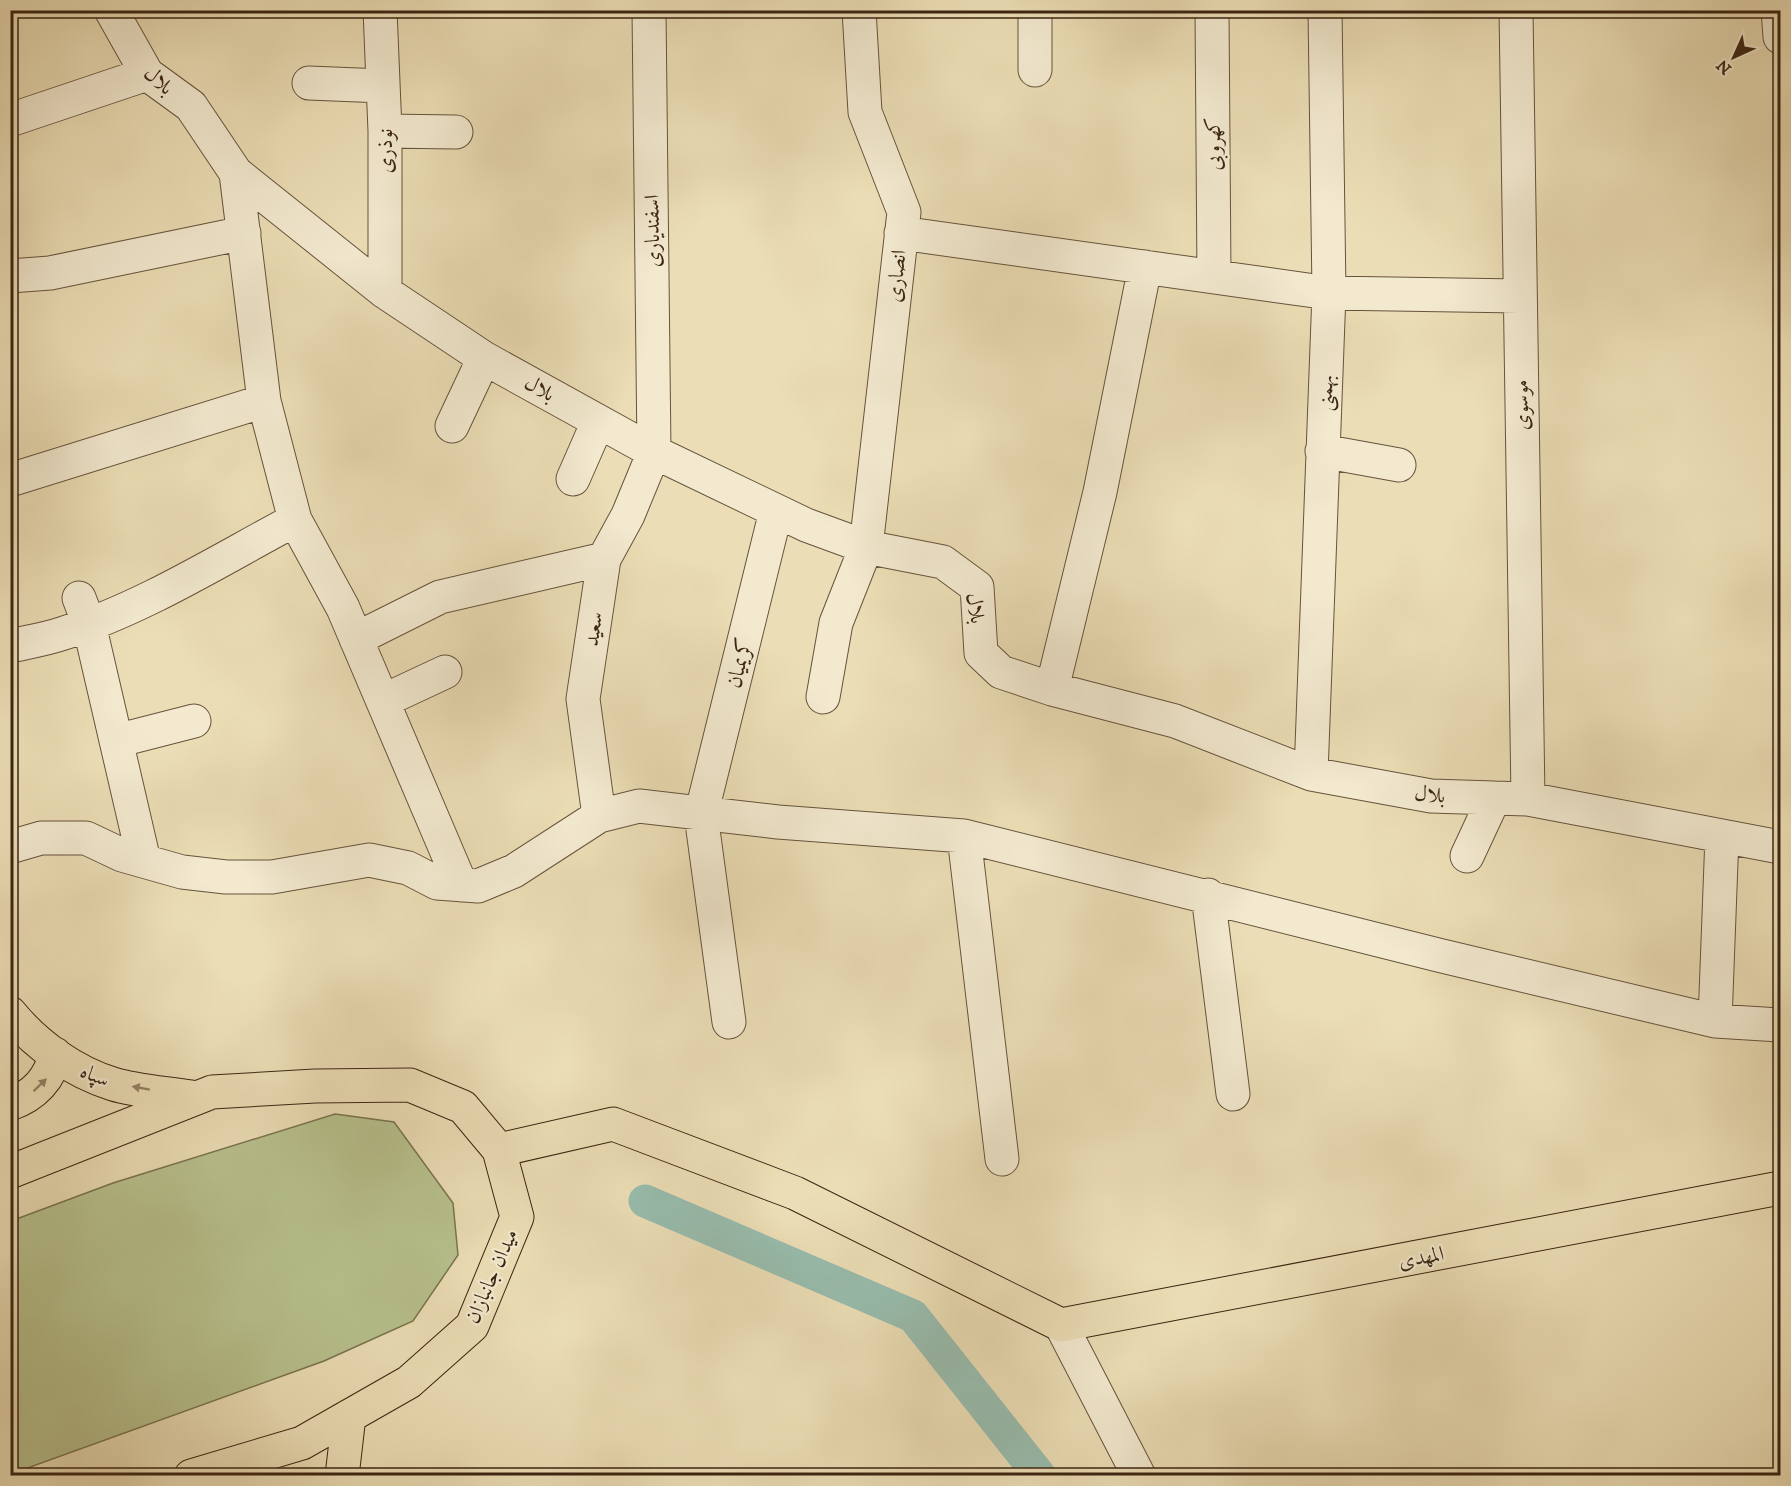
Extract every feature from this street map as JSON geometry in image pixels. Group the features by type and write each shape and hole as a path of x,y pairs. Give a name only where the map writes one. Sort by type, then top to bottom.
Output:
{"main road":[{"name":"سپاه","path":"10,1012 20,1024 64,1062 113,1084 198,1098"},
{"path":"10,1104 23,1099 45,1080 52,1070 55,1054"},
{"name":"میدان جانبازان","path":"10,1172 212,1092 315,1086 410,1085 463,1107 499,1150 517,1217 472,1326 409,1382 302,1443 191,1476"},
{"path":"499,1150 613,1124 795,1193 1061,1325"},
{"name":"المهدی","path":"1061,1325 1780,1188"},
{"path":"342,1476 349,1416"}],"street":[{"name":"بلال","path":"111,10 147,75 191,106 236,173 385,292 484,358 598,422 776,511 806,525 866,547 944,562 977,586 981,652 1001,672 1052,690 1175,721 1311,774 1431,796 1528,799 1780,847"},
{"name":"نوذری","path":"380,10 385,131 385,292"},
{"name":"اسفندیاری","path":"649,10 654,452"},
{"name":"انصاری","path":"823,697 836,623 866,547 904,212 865,112 859,10"},
{"path":"1035,10 1035,70"},
{"name":"کهروبی","path":"1212,10 1214,277"},
{"name":"بهمنی","path":"1311,774 1329,293 1325,10"},
{"name":"موسوی","path":"1516,10 1528,799"},
{"path":"1778,10 1780,37"},
{"path":"10,120 147,75"},
{"path":"309,83 383,86"},
{"path":"385,131 456,132"},
{"name":"بلال","path":"236,173 264,401 295,520 343,608 461,885"},
{"path":"10,276 50,273 244,233"},
{"path":"901,233 1329,293 1519,296"},
{"path":"1052,690 1100,492 1145,267"},
{"path":"452,426 484,358"},
{"path":"10,480 264,401"},
{"path":"573,479 598,422"},
{"name":"سعید","path":"599,816 583,699 604,559 628,515 654,452"},
{"path":"1322,452 1399,465"},
{"name":"کریمیان","path":"701,815 776,511"},
{"path":"10,646 63,634 84,611 141,600 295,520"},
{"path":"356,639 440,597 604,559"},
{"path":"84,611 144,861"},
{"path":"383,701 445,672"},
{"path":"116,741 194,721"},
{"path":"1467,856 1494,798"},
{"path":"10,847 41,838 86,838 122,855 182,872 272,878 369,860 408,868 437,884 478,886 514,871 599,816 639,806 701,815 964,836 1208,895 1438,955 1715,1021 1780,1025"},
{"path":"701,815 729,1022"},
{"path":"964,836 1002,1159"},
{"path":"1715,1021 1722,836"},
{"path":"1208,895 1233,1094"},
{"path":"1061,1325 1140,1476"}],"green space":[{"path":"335,1114 394,1122 453,1203 458,1255 413,1321 324,1361 11,1474 11,1221 113,1183"}],"waterway":[{"path":"645,1201 913,1316 1040,1476"}]}
